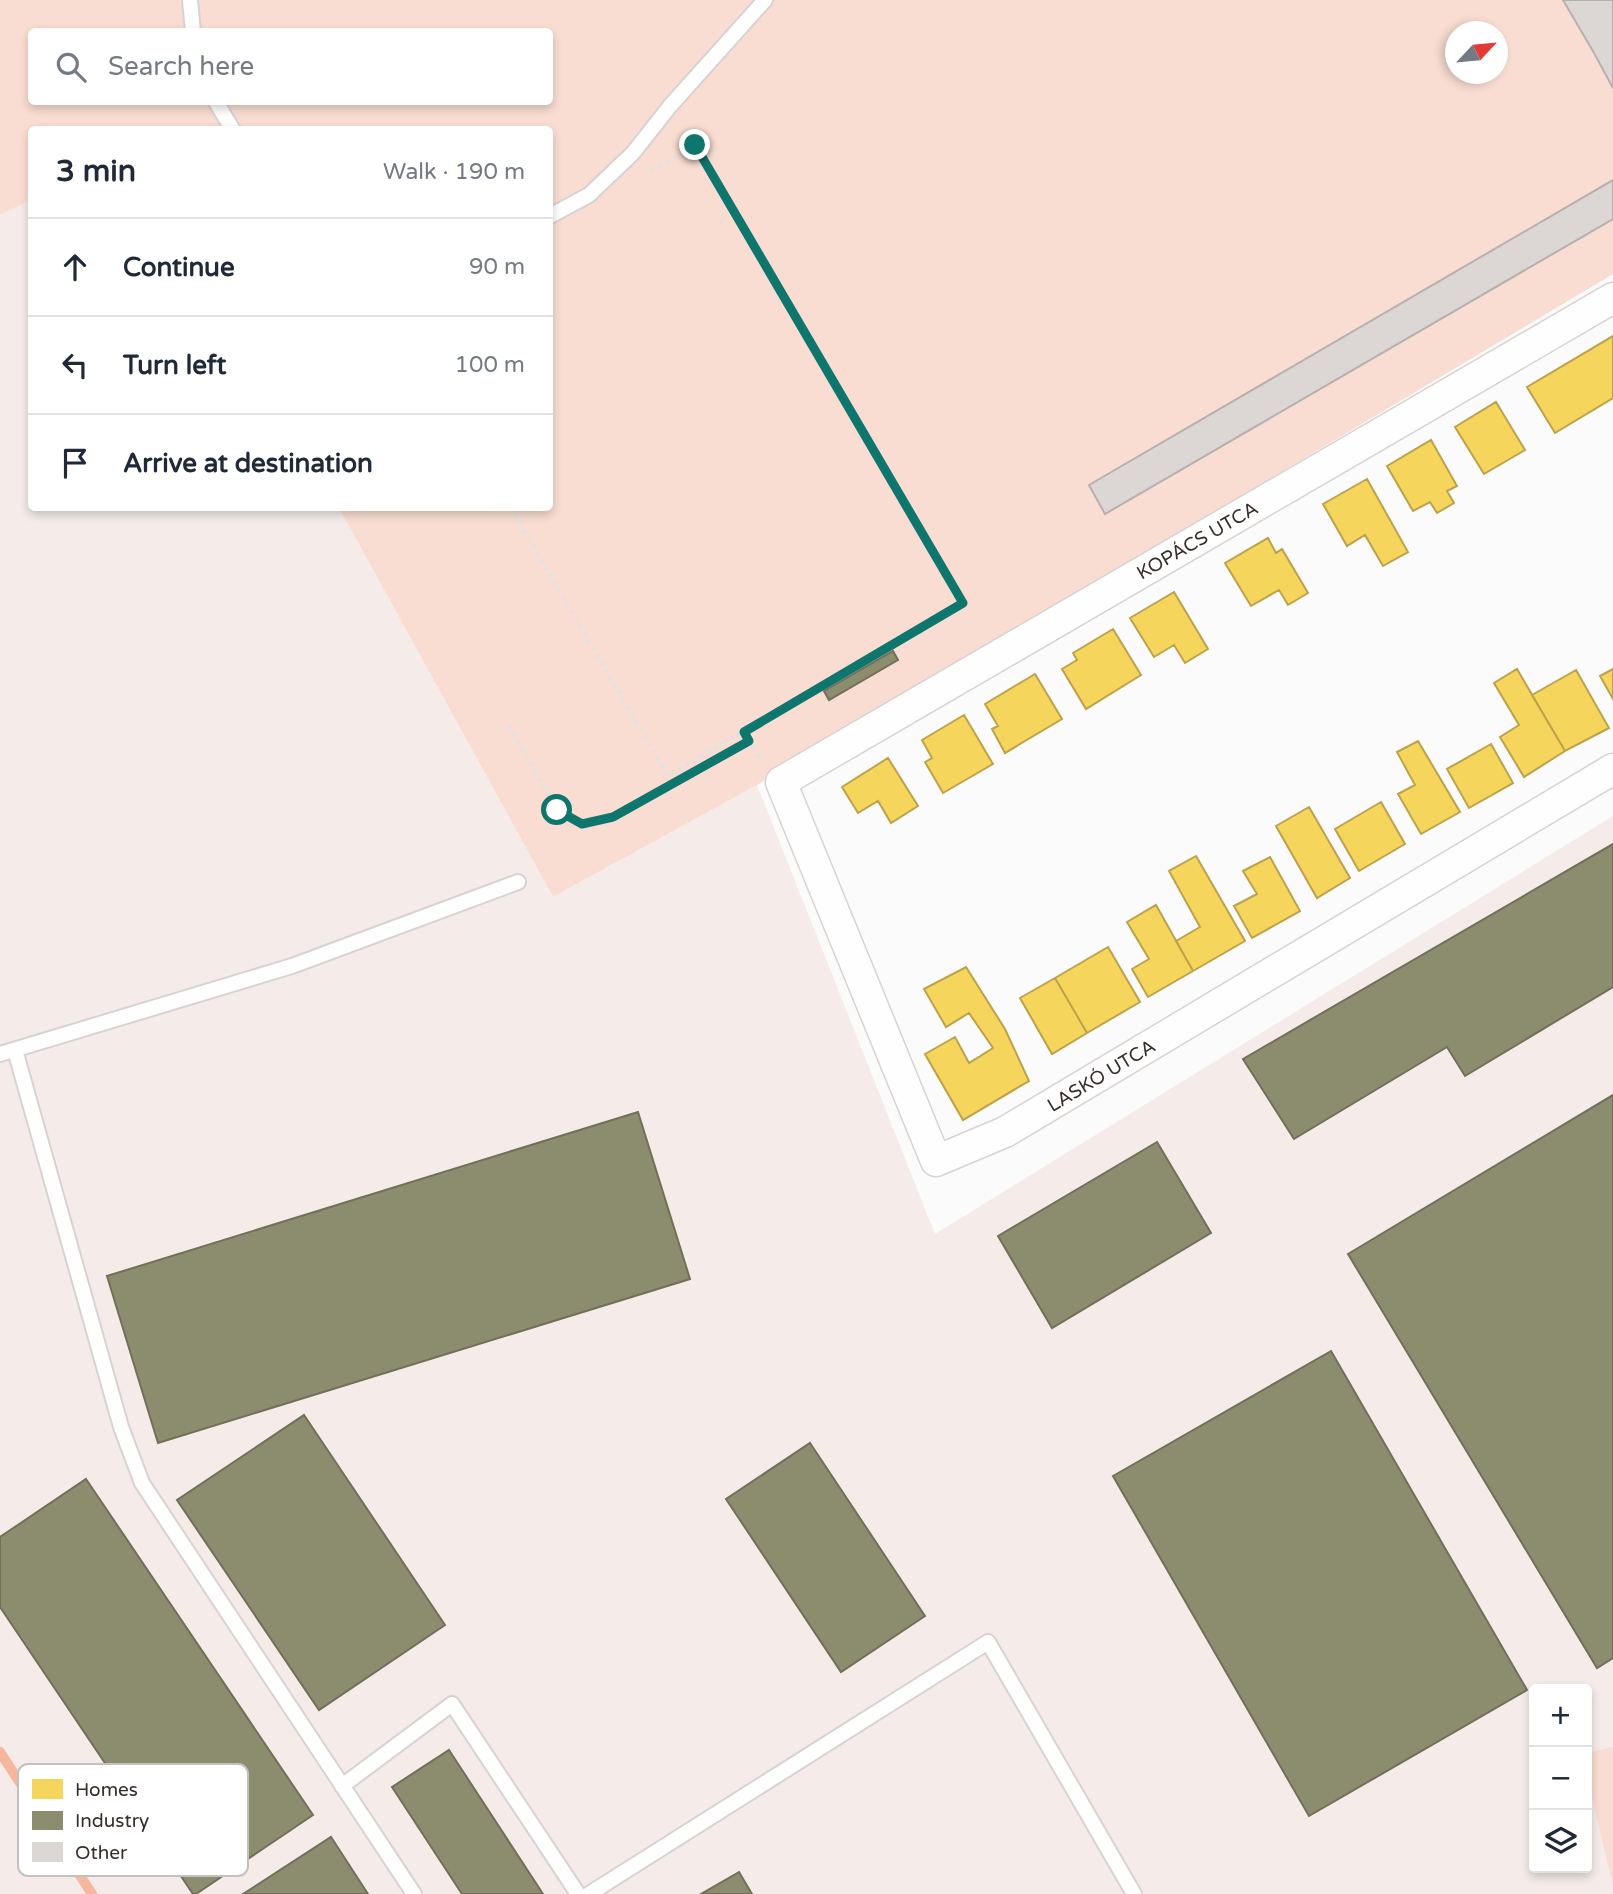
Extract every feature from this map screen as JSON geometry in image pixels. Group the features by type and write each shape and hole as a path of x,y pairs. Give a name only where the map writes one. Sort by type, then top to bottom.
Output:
{"street":[{"name":"KOPÁCS UTCA","path":"773,775 1613,298"},
{"name":"LASKÓ UTCA","path":"773,775 936,1161 1005,1132 1613,769"}],"lane":[{"path":"190,0 193,28"},
{"path":"553,214 589,195 633,153 670,106 765,0"},
{"path":"218,105 231,126"},
{"path":"0,1054 292,967 518,881"},
{"path":"15,1050 121,1427 142,1483 414,1894"},
{"path":"589,1894 988,1642 1134,1894"},
{"path":"342,1786 452,1704 578,1894"}],"path":[{"path":"513,511 668,776 963,603 695,145"},
{"path":"509,726 557,810 582,824 613,817 749,741"},
{"path":"744,732 773,775"}],"shaded area":[{"path":"0,0 1613,0 1613,274 757,785 553,897 341,511 553,511 553,126 28,126 28,201 0,215"},
{"path":"28,201 28,511 341,511 553,897 757,785 935,1234 1613,816 1613,1894 0,1894 0,215"},
{"path":"1613,1747 1613,1886 1592,1798 1592,1752"}],"building: Homes":[{"path":"1613,336 1613,398 1555,433 1527,387"},
{"path":"1496,402 1525,450 1484,474 1455,427"},
{"path":"1431,440 1457,486 1447,491 1454,503 1437,513 1430,502 1413,511 1387,466"},
{"path":"1367,479 1408,552 1383,566 1365,535 1347,546 1323,504"},
{"path":"1268,538 1276,553 1282,549 1308,593 1288,605 1279,590 1251,606 1225,563"},
{"path":"1174,592 1208,649 1185,663 1174,645 1154,657 1130,618"},
{"path":"1113,629 1141,675 1086,709 1062,669 1077,660 1073,653"},
{"path":"1517,669 1565,751 1524,777 1500,737 1519,725 1494,683"},
{"path":"1613,669 1613,699 1600,676"},
{"path":"1576,670 1609,728 1565,751 1532,695"},
{"path":"1035,674 1062,719 1005,753 992,729 998,726 985,704"},
{"path":"964,715 993,764 943,793 925,762 932,758 922,740"},
{"path":"1418,741 1460,812 1421,834 1398,794 1415,785 1397,752"},
{"path":"1491,744 1513,783 1469,808 1447,769"},
{"path":"888,758 918,806 891,823 878,801 858,813 842,787"},
{"path":"1381,802 1405,844 1359,871 1335,829"},
{"path":"1309,807 1350,878 1317,898 1276,826"},
{"path":"1196,856 1245,941 1193,971 1176,941 1200,927 1169,871"},
{"path":"1270,857 1300,911 1252,938 1234,906 1257,894 1243,871"},
{"path":"1156,905 1193,971 1148,997 1132,969 1149,959 1127,922"},
{"path":"1108,947 1140,1002 1087,1033 1055,978"},
{"path":"966,967 1005,1029 1029,1081 963,1120 925,1054 955,1037 969,1063 993,1048 969,1013 946,1027 924,989"},
{"path":"1055,978 1087,1033 1052,1054 1020,998"}],"building: Industry":[{"path":"893,651 898,660 829,700 824,691"},
{"path":"1613,844 1613,987 1465,1076 1447,1047 1294,1139 1243,1059"},
{"path":"1613,1095 1613,1658 1597,1668 1348,1254"},
{"path":"638,1112 690,1279 158,1443 107,1276"},
{"path":"1157,1142 1211,1233 1052,1328 998,1236"},
{"path":"1331,1351 1527,1690 1309,1816 1113,1476"},
{"path":"304,1415 445,1625 319,1710 177,1500"},
{"path":"810,1443 925,1616 841,1672 726,1499"},
{"path":"86,1479 313,1815 248,1859 248,1764 106,1764 0,1607 0,1537"},
{"path":"449,1750 543,1894 462,1894 392,1787"},
{"path":"331,1837 368,1894 243,1894"},
{"path":"739,1872 752,1894 701,1894"},
{"path":"181,1876 223,1876 196,1894 193,1894"}],"building: Other":[{"path":"1563,0 1613,0 1613,88 1594,53"},
{"path":"1613,180 1613,219 1105,514 1089,485"}],"waterway":[{"path":"0,1752 18,1780"},
{"path":"80,1876 92,1894"}],"route":[{"path":"557,810 582,824 613,817 749,741 744,732 963,603 695,145"}]}
